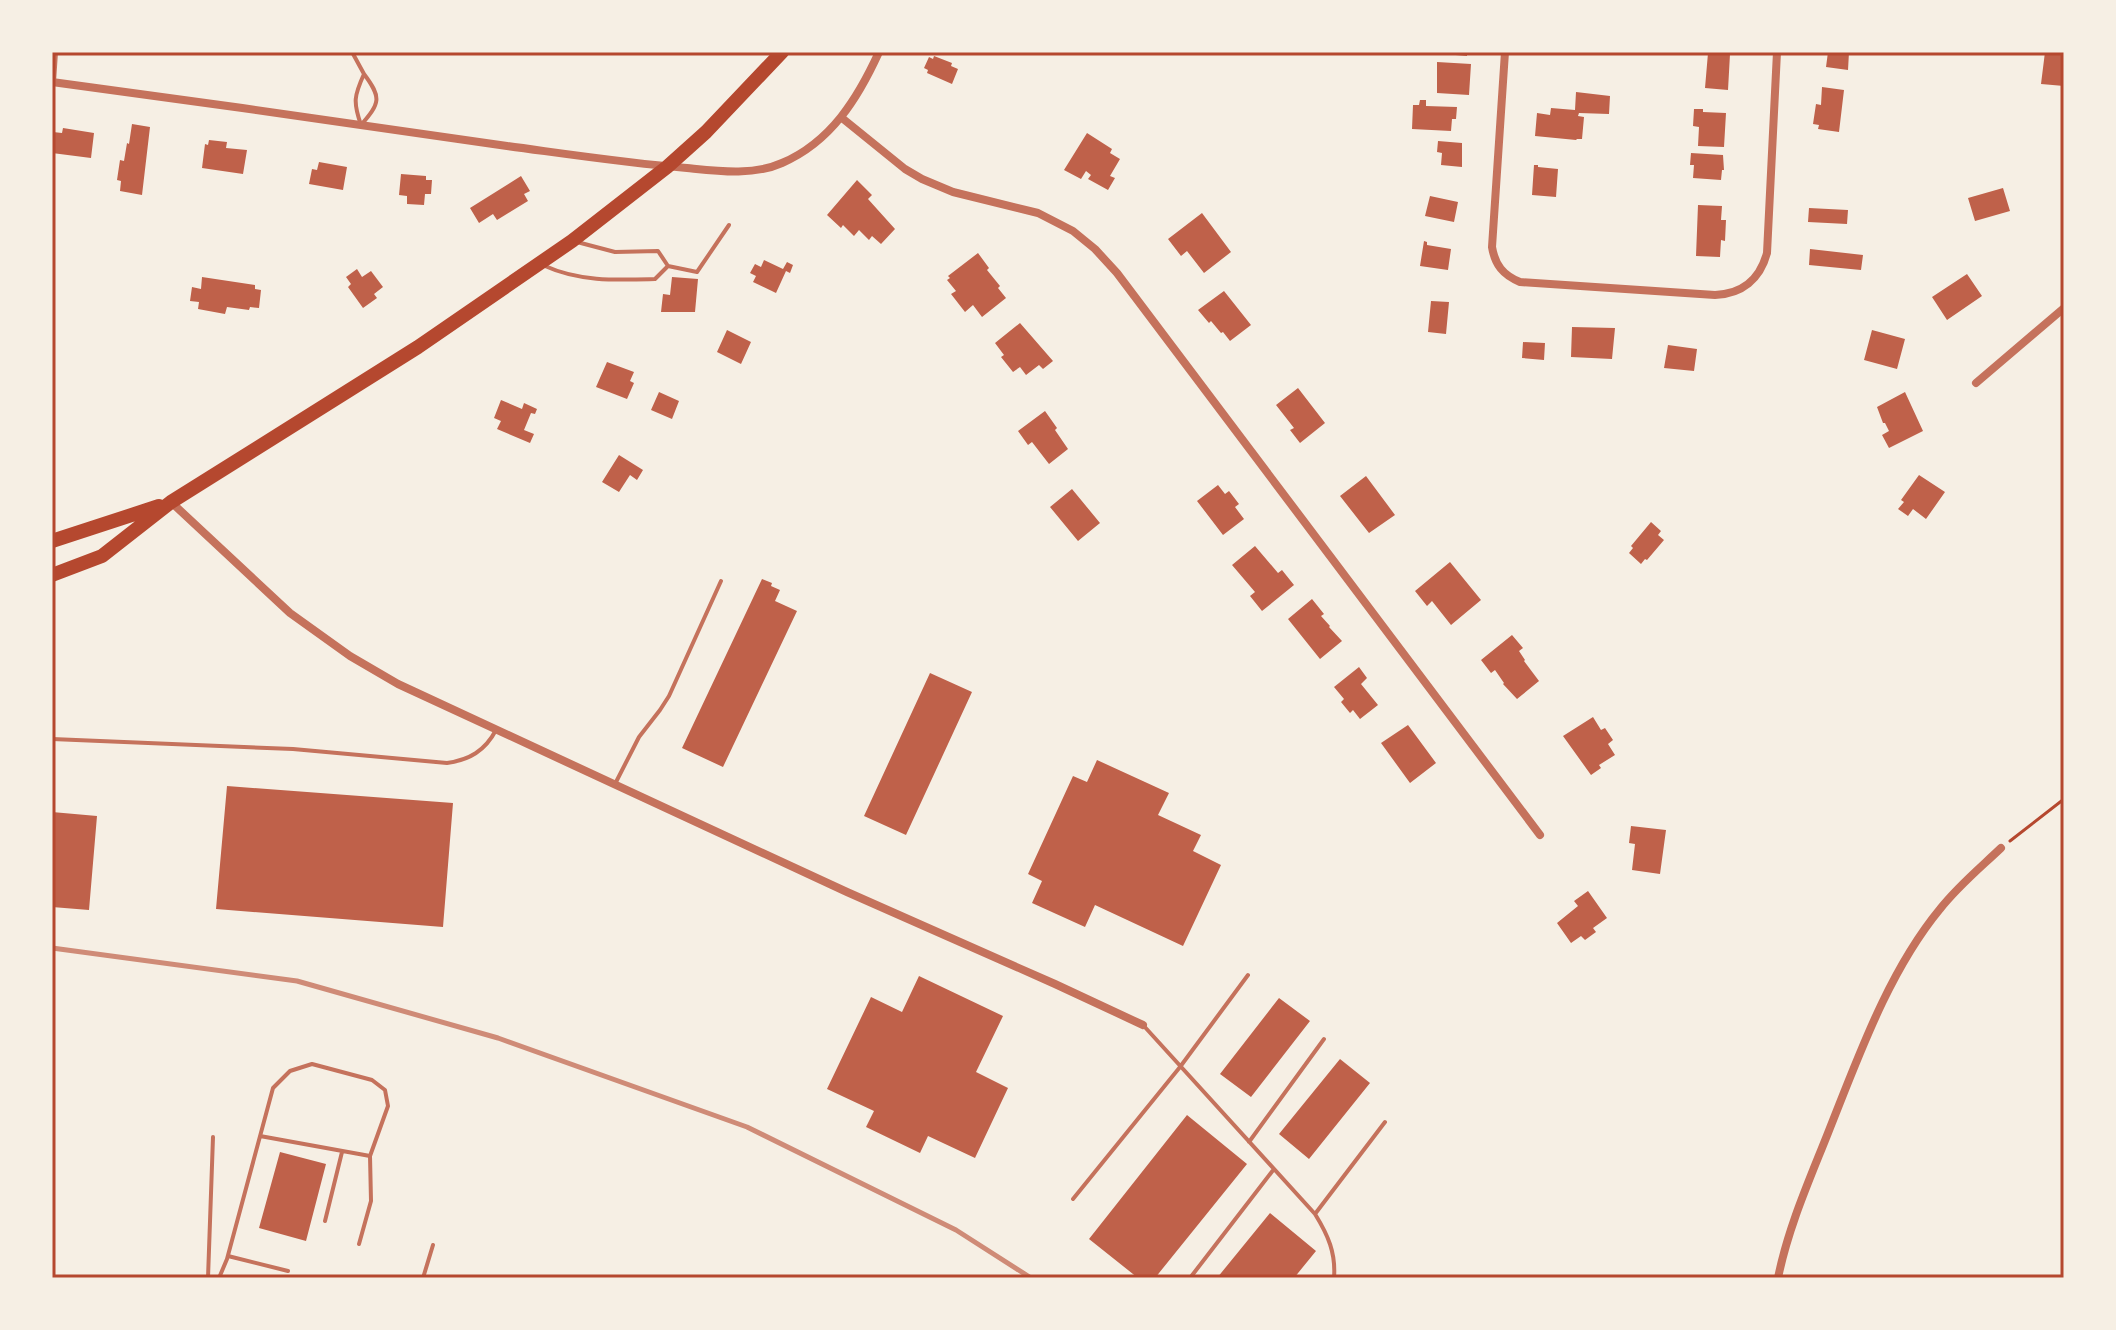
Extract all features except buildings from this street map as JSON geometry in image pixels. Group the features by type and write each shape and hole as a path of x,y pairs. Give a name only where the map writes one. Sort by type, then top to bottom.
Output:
{"main road":[{"path":"52,575 102,556 171,502 418,347 572,241 667,167 729,109 782,52"},
{"path":"52,541 171,502"}],"street":[{"path":"53,82 625,162 729,172 780,164 813,144 842,118 879,52"},
{"path":"1505,52 1492,247 1500,269 1520,282 1726,295 1749,284 1764,264 1777,52"},
{"path":"842,118 922,179 953,192 1038,213 1073,231 1095,249 1117,273 1540,835"},
{"path":"1976,383 2064,308"},
{"path":"171,502 290,613 350,656 398,684 1143,1025"},
{"path":"1778,1278 1795,1215 1858,1059 1897,974 1940,909 2001,848"}],"lane":[{"path":"53,82 56,52"},
{"path":"352,52 375,89 374,111 361,125 355,106 356,92 364,74"},
{"path":"572,241 615,252 658,251 668,266 697,272 729,225"},
{"path":"539,264 562,274 608,281 655,279 668,266"},
{"path":"615,784 639,737 669,696 721,581"},
{"path":"52,739 293,749 447,763 462,761 482,750 496,729"},
{"path":"1073,1199 1180,1067 1248,975"},
{"path":"1143,1025 1315,1214 1329,1238 1335,1262 1334,1278"},
{"path":"1249,1142 1324,1039"},
{"path":"219,1278 228,1256 273,1088 290,1071 312,1064 372,1080 385,1090 388,1106 370,1156 371,1201 359,1244"},
{"path":"1315,1214 1385,1122"},
{"path":"260,1136 370,1156"},
{"path":"208,1278 213,1137"},
{"path":"325,1221 342,1152"},
{"path":"1190,1278 1274,1169"},
{"path":"423,1278 433,1245"},
{"path":"228,1256 288,1271"}],"path":[{"path":"2001,848 2064,799"}],"railway":[{"path":"52,948 297,981 498,1038 747,1127 956,1230 1031,1278"}]}
